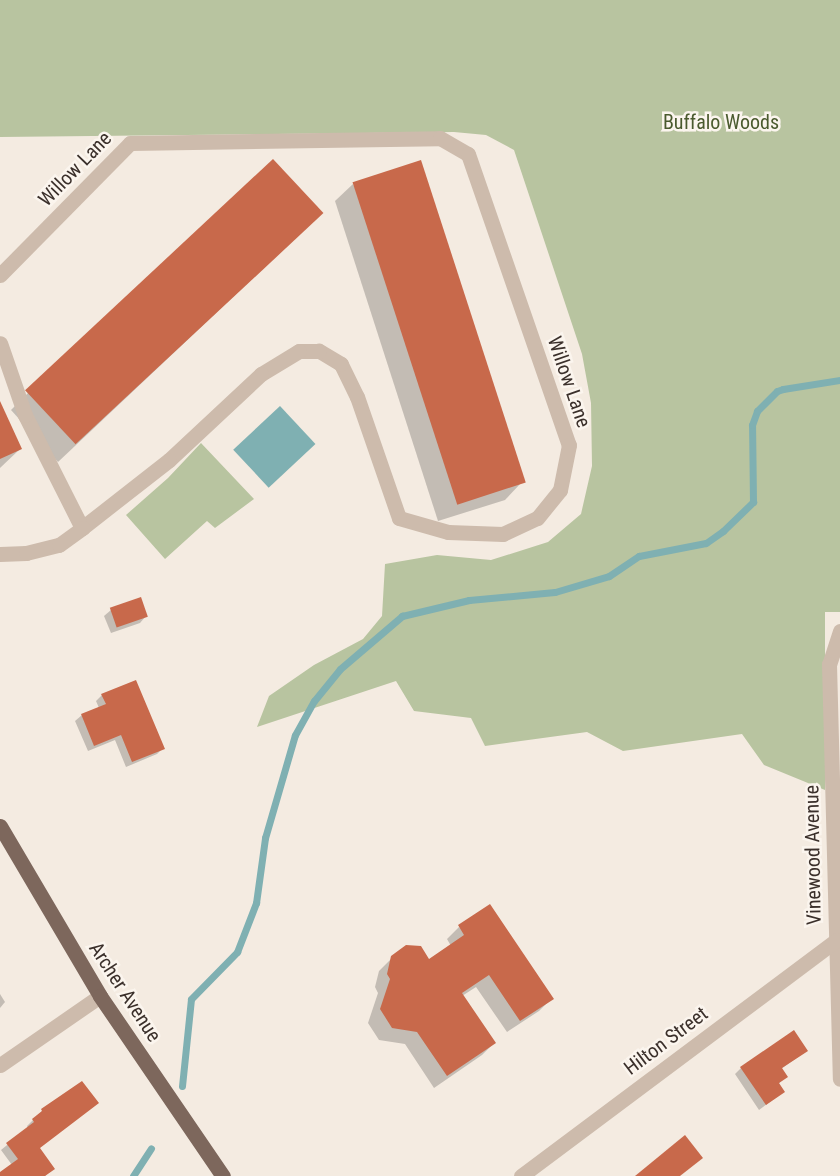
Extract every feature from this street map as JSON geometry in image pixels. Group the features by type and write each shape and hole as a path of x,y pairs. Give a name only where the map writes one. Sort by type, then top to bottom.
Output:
{"main road":[{"name":"Archer Avenue","path":"0,826 100,996 223,1176"}],"street":[{"name":"Willow Lane","path":"0,275 130,143 440,138 468,154 568,445 560,490 537,518 503,534 448,532 399,518 357,397 341,364 319,351 299,351 261,374 169,460 59,545 26,553 0,554"},
{"path":"0,343 25,415 82,528"},
{"name":"Vinewood Avenue","path":"840,631 829,664 840,1079"},
{"name":"Hilton Street","path":"521,1176 836,939"},
{"path":"0,1065 100,996"}],"green space":[{"name":"Buffalo Woods","path":"0,0 840,0 840,612 825,612 825,790 764,765 742,734 623,751 587,732 485,746 471,718 414,711 396,681 257,727 269,696 314,665 363,639 382,616 385,564 437,555 491,560 548,542 581,514 592,466 591,403 582,354 514,150 486,135 454,132 0,137"},
{"path":"201,443 254,499 215,528 207,521 165,559 126,515 168,478"}],"water":[{"path":"280,406 315,444 269,488 233,450"}],"building":[{"path":"273,159 323,213 76,444 25,390"},
{"path":"421,160 526,482 457,505 353,182"},
{"path":"0,401 22,449 0,459"},
{"path":"141,597 148,617 117,628 110,608"},
{"path":"136,680 165,749 132,762 121,735 94,746 81,714 106,704 101,694"},
{"path":"490,904 554,999 520,1021 489,975 462,993 496,1043 447,1076 417,1032 392,1028 380,1009 390,979 387,974 391,956 406,945 421,946 429,959 464,935 458,925"},
{"path":"794,1030 808,1051 782,1068 788,1077 779,1083 785,1092 766,1105 740,1067"},
{"path":"82,1081 99,1103 40,1148 55,1169 45,1176 0,1176 0,1172 18,1159 6,1143 34,1122 32,1119 42,1111 41,1109"},
{"path":"685,1135 703,1158 680,1176 635,1176"}],"waterway":[{"path":"182,1086 191,999 237,952 256,903 265,838 295,735 314,701 340,669 402,616 469,600 555,592 609,576 639,556 706,543 723,531 753,502 752,425 757,411 777,391 840,380"},
{"path":"133,1176 151,1148"}]}
